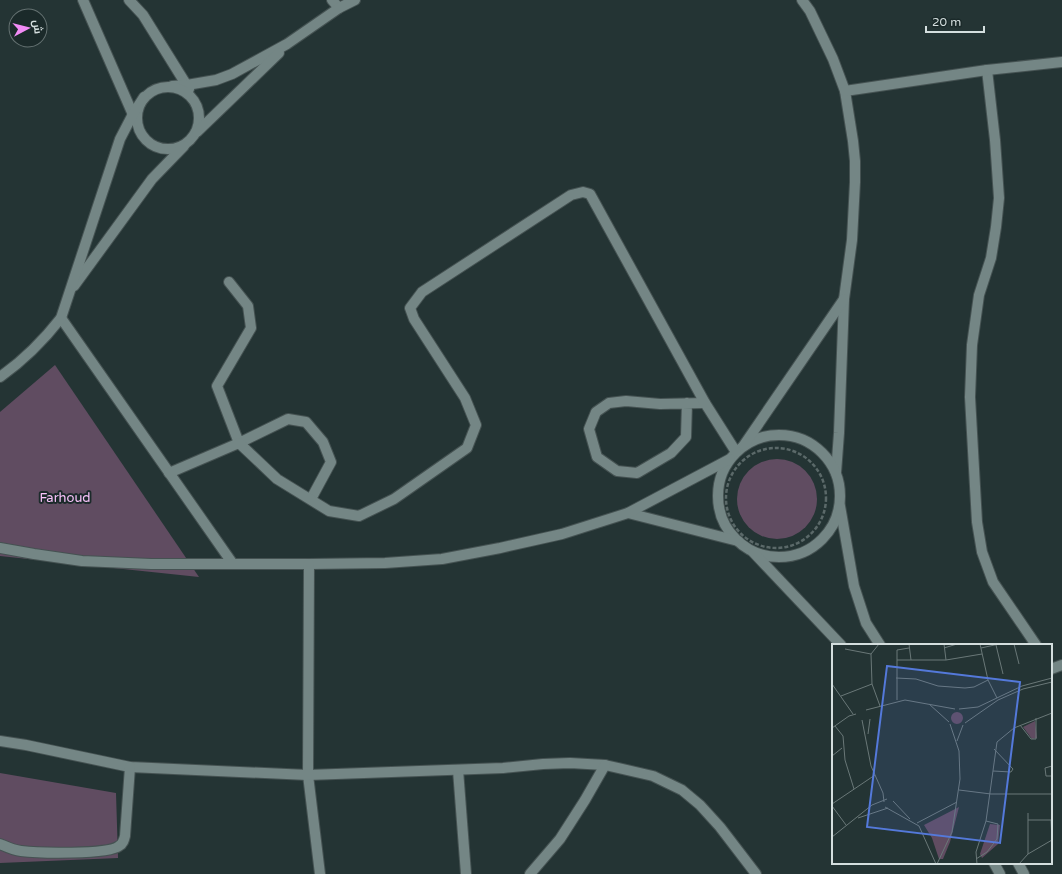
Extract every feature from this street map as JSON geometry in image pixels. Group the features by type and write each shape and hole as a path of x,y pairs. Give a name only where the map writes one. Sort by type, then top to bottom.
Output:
{"street":[{"path":"83,0 143,136 150,144 160,148 170,149 186,144"},
{"path":"129,0 143,15 187,85 200,113 196,134"},
{"path":"69,294 152,179 186,144 288,44 336,4 355,0"},
{"path":"802,0 810,11 824,39 845,91 854,141 855,182 852,240 844,298 836,473"},
{"path":"0,377 15,366 47,336 60,318 120,139 133,114 144,98 152,91 162,87 187,85 216,80 232,74 288,44"},
{"path":"845,91 987,70 1062,62"},
{"path":"987,70 995,140 999,198 996,227 990,258 979,295 972,344 970,397 977,522 982,552 993,582 1035,644"},
{"path":"172,86 182,89 190,95 196,103"},
{"path":"138,127 137,116 139,106 144,98"},
{"path":"229,282 248,306 250,328 217,386 240,443 277,479 329,511 359,516 394,499 467,448 476,424 465,398 414,319 410,308 422,292 571,195 583,192 590,194 705,403 737,452"},
{"path":"840,644 750,550 738,541 728,529 722,516 718,501 719,486 723,472 844,298"},
{"path":"60,318 233,564"},
{"path":"687,403 686,437 671,453 637,473 617,471 597,457 589,429 596,412 609,403 626,401 660,404 687,403 705,403"},
{"path":"170,473 240,443 288,419 306,422 323,442 331,462 311,499"},
{"path":"0,548 82,561 151,564 385,563 442,559 562,534 628,513 763,437 785,435 806,441 824,454 836,473 840,488 840,504 854,586 866,623 879,644"},
{"path":"750,550 765,556 782,557 799,554 814,546 826,535 835,520 840,504"},
{"path":"628,513 738,541"},
{"path":"309,564 308,776 320,874"},
{"path":"0,741 130,767 308,776 503,768 570,763 606,765 653,776 682,790 700,805 720,827 756,874"},
{"path":"530,874 560,839 606,765"},
{"path":"0,844 10,849 23,851 82,853 113,849 120,846 124,841 125,836 130,767"},
{"path":"458,770 466,874"},
{"path":"995,864 1000,874"},
{"path":"1019,864 1024,874"}],"path":[{"path":"773,447 793,450 810,460 822,475 827,494 824,514 814,531 799,543 780,548 761,546 743,536 731,520 726,501 729,482 738,464 754,452 773,447"}],"green space":[{"name":"Farhoud","path":"55,365 199,577 0,556 0,412"},
{"path":"769,459 785,459 806,470 817,491 817,507 806,528 785,539 769,539 755,533 748,528 743,521 737,507 737,491 743,477 748,470 755,465"},
{"path":"0,773 116,793 118,858 0,863"}]}
